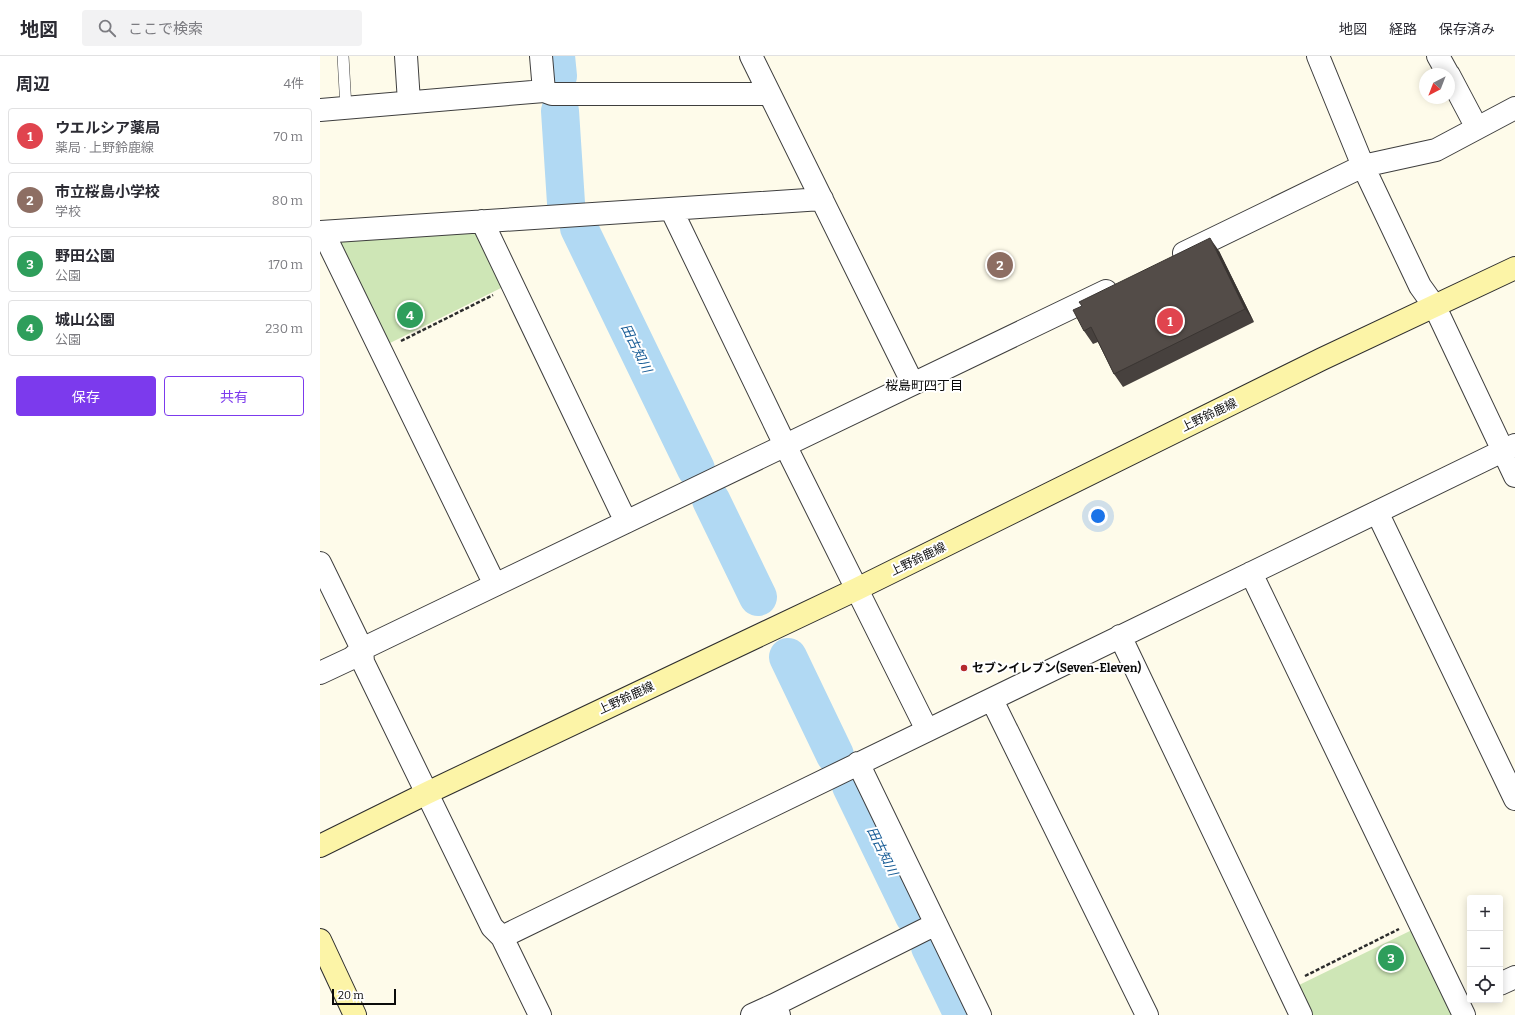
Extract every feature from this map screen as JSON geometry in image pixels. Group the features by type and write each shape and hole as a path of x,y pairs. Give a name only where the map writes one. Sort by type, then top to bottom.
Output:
{"main road":[{"name":"上野鈴鹿線","path":"320,846 427,793 858,589 1307,366 1515,268"},
{"path":"320,940 355,1015"}],"street":[{"path":"406,56 409,102"},
{"path":"542,56 544,90"},
{"path":"751,56 913,384"},
{"path":"1318,56 1363,166 1420,286 1435,307 1509,448 1515,476"},
{"path":"1438,56 1445,68"},
{"path":"1455,86 1478,128"},
{"path":"320,110 544,90 552,94 769,94"},
{"path":"1163,263 1363,166 1436,150 1515,108"},
{"path":"495,585 321,232 822,199"},
{"path":"671,209 785,445 927,730"},
{"path":"482,221 626,522"},
{"path":"320,673 352,658 362,649 1120,284"},
{"path":"502,937 1509,448"},
{"path":"1377,512 1515,799"},
{"path":"320,563 362,649 364,662 492,927 502,937 540,1015"},
{"path":"1252,573 1418,921 1464,1006"},
{"path":"1120,636 1301,1015"},
{"path":"992,700 1147,1015"},
{"path":"858,763 980,1015"},
{"path":"752,1015 777,1010 936,924"},
{"path":"1503,983 1515,977"}],"lane":[{"path":"343,56 346,108"}],"path":[{"path":"380,351 512,286"},
{"path":"1287,985 1418,921"}],"green space":[{"path":"474,232 478,236 503,287 388,344 339,243 347,240"},
{"path":"1414,929 1452,1015 1312,1015 1297,986"}],"building":[{"path":"1210,238 1245,309 1114,374 1091,327 1084,331 1073,310 1082,306 1079,302"}],"waterway":[{"name":"田古知川","path":"556,56 558,76"},
{"name":"田古知川","path":"560,111 566,203"},
{"name":"田古知川","path":"579,228 696,469"},
{"name":"田古知川","path":"711,500 758,597"},
{"name":"田古知川","path":"788,657 835,755"},
{"name":"田古知川","path":"851,786 914,916"},
{"name":"田古知川","path":"930,947 963,1015"}],"place":[{"name":"市立桜島小学校","path":"1000,265"},
{"name":"城山公園","path":"410,315"},
{"name":"ウエルシア薬局","path":"1170,321"},
{"name":"セブンイレブン(Seven-Eleven)","path":"964,668"},
{"name":"野田公園","path":"1391,958"}],"district":[{"name":"桜島町四丁目","path":"924,385"}]}
